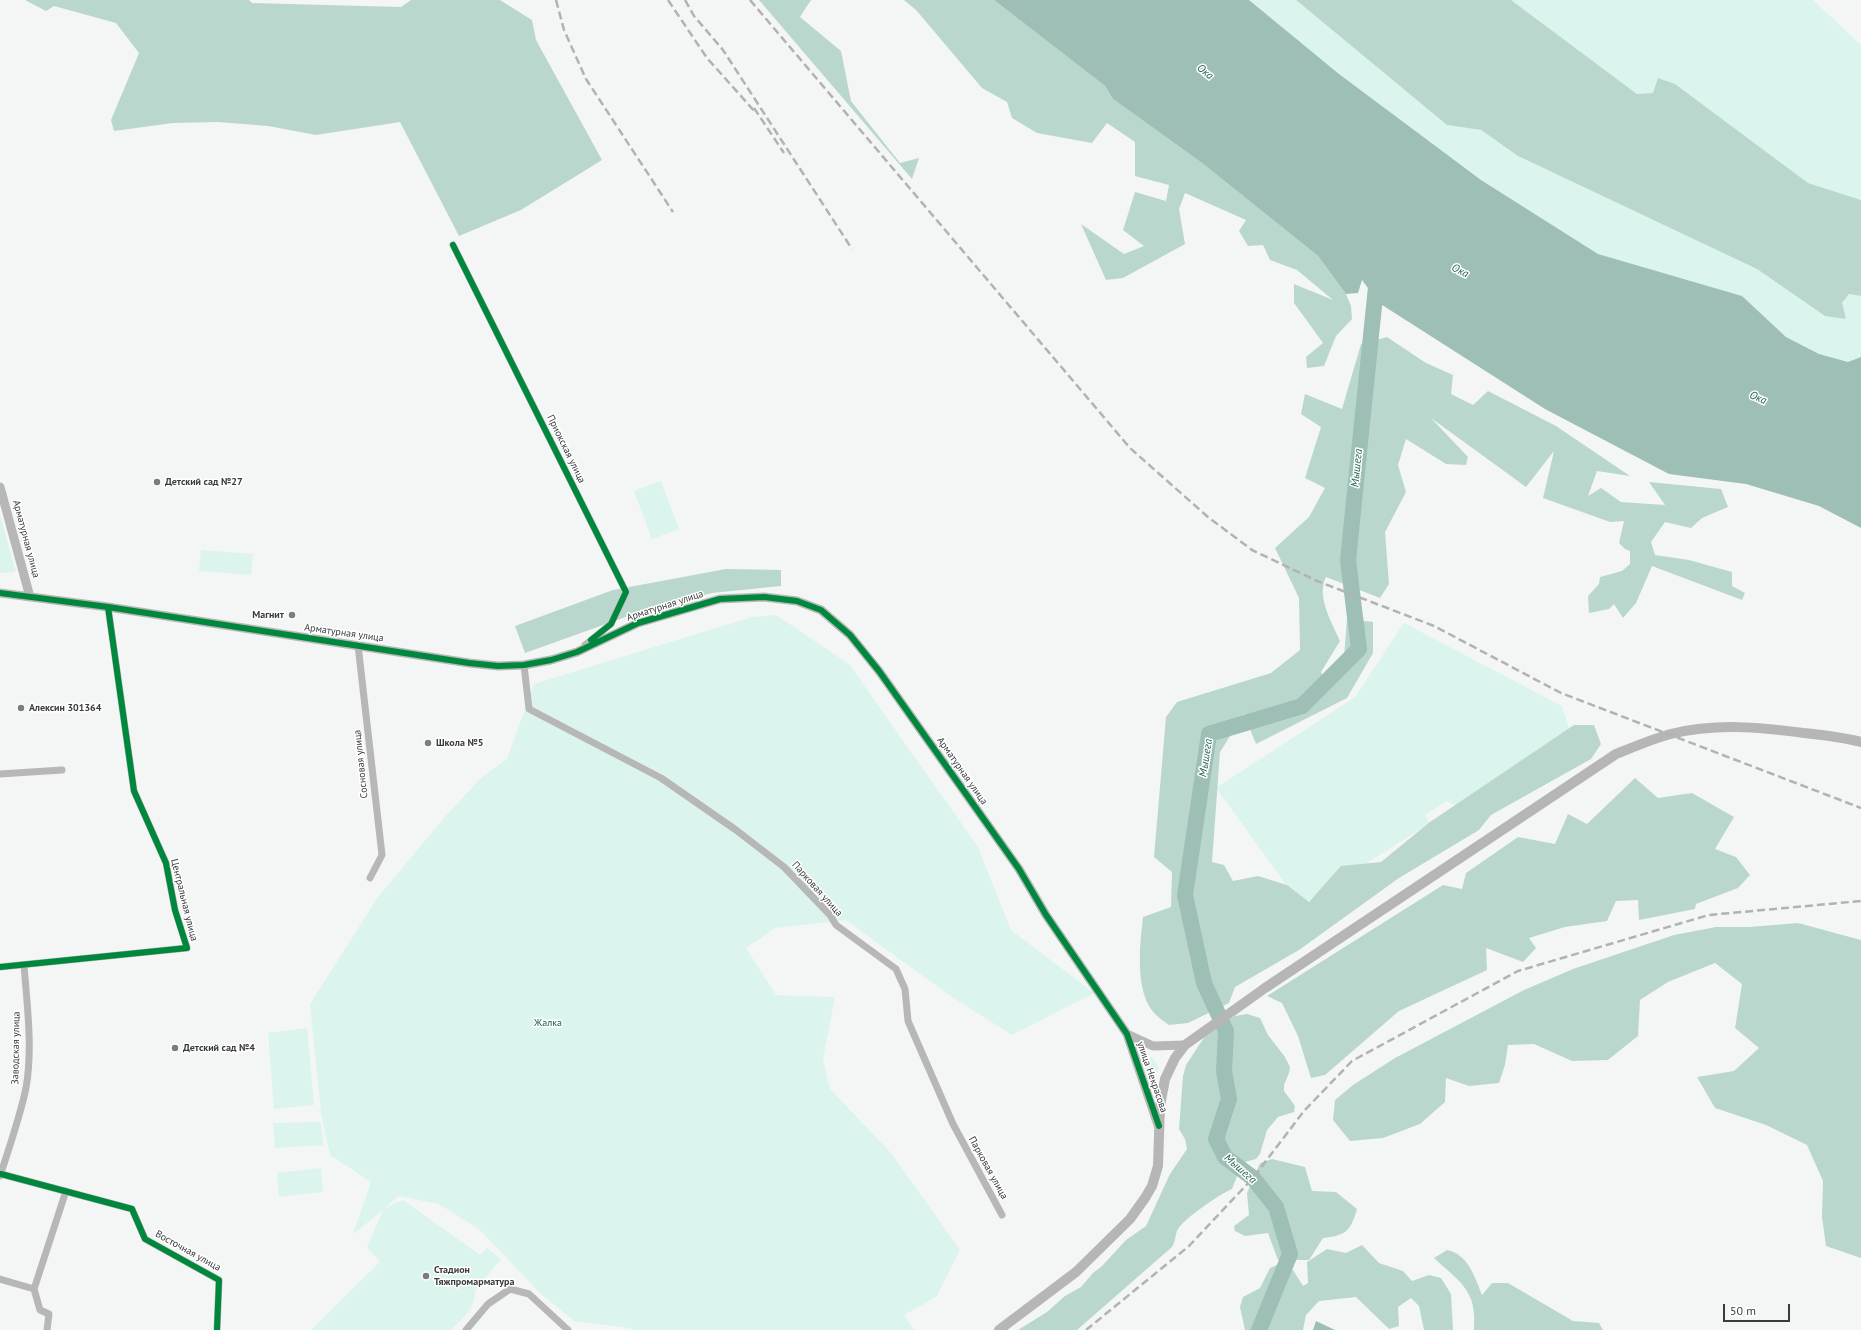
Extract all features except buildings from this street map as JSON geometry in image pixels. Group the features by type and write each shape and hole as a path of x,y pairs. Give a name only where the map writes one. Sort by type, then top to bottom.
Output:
{"main road":[{"name":"улица Некрасова","path":"999,1330 1076,1272 1139,1208 1152,1186 1157,1171 1159,1154 1158,1126 1160,1106 1165,1080 1175,1058 1185,1045 1229,1013 1616,754 1671,734 1735,726 1793,731 1845,738 1861,742"}],"street":[{"name":"Приокская улица","path":"453,245 626,592 611,624 577,652"},
{"name":"Арматурная улица","path":"0,487 30,597"},
{"name":"Арматурная улица","path":"0,593 108,607 469,663 498,666 524,665 551,660 577,652 638,623 720,599 764,597 797,601 821,610 850,635 879,671 1019,868 1046,915 1127,1034"},
{"name":"Центральная улица","path":"0,967 187,948 175,910 166,863 134,791 108,607"},
{"name":"Сосновая улица","path":"358,645 382,855 370,878"},
{"name":"Парковая улица","path":"524,665 529,709 661,778 736,830 784,868 830,915 836,925 896,969 905,989 908,1021 953,1124 1002,1215"},
{"path":"0,774 62,770"},
{"name":"Заводская улица","path":"0,1175 26,1088 27,1018 24,965"},
{"name":"улица Некрасова","path":"1127,1034 1153,1046 1185,1045"},
{"name":"улица Некрасова","path":"1127,1034 1158,1126"},
{"name":"Восточная улица","path":"0,1175 132,1209 146,1239 219,1280 217,1330"},
{"path":"47,1330 49,1314 40,1310 34,1289 66,1191"},
{"path":"0,1279 34,1289"},
{"path":"466,1330 488,1304 510,1289 529,1294 568,1330"}],"green space":[{"path":"1249,0 1296,0 1447,125 1481,130 1518,156 1757,269 1825,316 1845,319 1842,303 1849,294 1861,296 1861,357 1848,362 1819,354 1786,337 1742,296 1598,254 1481,180 1339,74"},
{"path":"1511,0 1813,0 1861,45 1861,200 1808,183 1675,84 1653,93 1637,94"},
{"path":"661,481 679,529 652,539 634,491"},
{"path":"0,515 16,572 0,573"},
{"path":"201,550 253,554 251,575 199,571"},
{"name":"Жалка","path":"776,615 849,664 978,847 1011,930 1094,993 1012,1035 949,995 846,920 775,928 746,948 776,995 835,997 823,1059 830,1089 891,1153 960,1250 936,1297 904,1315 914,1330 632,1330 630,1328 574,1321 540,1293 480,1230 439,1204 398,1196 385,1208 403,1200 480,1255 487,1248 501,1259 475,1290 475,1297 471,1308 451,1330 311,1330 380,1262 367,1247 383,1210 353,1234 371,1182 330,1155 321,1113 310,1004 378,897 443,819 481,778 507,759 534,684 752,617"},
{"path":"1404,623 1562,706 1570,732 1455,806 1447,801 1425,815 1430,823 1301,905 1216,788 1355,697"},
{"path":"307,1028 314,1105 274,1109 268,1033"},
{"path":"1138,1054 1153,1058 1159,1068 1151,1085"},
{"path":"321,1122 323,1145 275,1148 273,1123"},
{"path":"321,1168 323,1192 279,1197 277,1173"}],"shaded area":[{"path":"25,0 249,0 252,3 401,7 411,0 500,0 532,20 536,40 602,160 521,210 459,236 400,122 316,135 268,126 218,122 173,123 114,131 111,120 139,53 116,23 54,6 46,11"},
{"path":"759,0 811,0 800,17 841,51 851,101 900,163 919,158 912,179"},
{"path":"904,0 994,0 1105,86 1113,99 1202,163 1318,256 1346,294 1351,306 1352,319 1336,336 1324,366 1307,368 1306,357 1323,343 1294,303 1294,284 1333,300 1297,270 1270,260 1263,245 1248,246 1239,231 1246,220 1185,193 1179,209 1185,244 1123,278 1106,280 1081,224 1124,254 1144,246 1123,230 1135,192 1166,201 1169,185 1135,176 1135,142 1107,123 1092,143 1037,133 1012,118 1007,102 982,88 916,10"},
{"path":"1296,0 1511,0 1637,94 1653,93 1658,78 1675,84 1808,183 1861,200 1861,296 1849,294 1842,303 1846,319 1825,316 1757,269 1518,156 1481,130 1447,125"},
{"path":"1387,337 1426,363 1453,375 1451,394 1473,405 1488,391 1556,426 1630,476 1597,471 1588,496 1601,488 1621,502 1665,505 1649,482 1721,489 1728,507 1702,518 1691,528 1665,522 1651,542 1655,555 1689,560 1732,572 1732,586 1745,593 1742,600 1652,566 1636,603 1623,618 1614,604 1609,609 1589,613 1588,596 1599,584 1600,577 1622,571 1630,564 1630,551 1625,549 1619,543 1624,521 1610,522 1543,498 1554,451 1526,487 1431,418 1468,457 1466,465 1446,464 1406,439 1398,465 1406,492 1385,532 1389,584 1380,598 1326,577 1323,584 1326,609 1340,641 1321,672 1326,681 1344,657 1347,619 1373,622 1373,653 1347,698 1256,744 1244,714 1220,752 1212,862 1224,865 1233,881 1258,876 1287,885 1309,902 1341,866 1381,862 1430,822 1574,725 1594,725 1601,744 1591,759 1491,815 1479,830 1399,878 1299,950 1235,987 1229,1003 1188,1023 1169,1025 1155,1014 1148,1005 1141,981 1140,967 1143,917 1171,907 1172,872 1154,857 1166,717 1177,702 1271,673 1300,650 1299,598 1275,548 1309,517 1325,488 1305,478 1321,427 1301,414 1305,394 1342,409 1361,344"},
{"path":"726,569 781,570 781,586 712,593 648,609 525,653 515,626 613,590"},
{"path":"1635,778 1658,798 1692,793 1734,817 1715,849 1736,857 1750,875 1738,888 1696,904 1695,909 1639,920 1638,900 1616,901 1607,921 1565,927 1529,938 1536,948 1523,962 1486,948 1487,970 1399,1011 1325,1075 1311,1078 1298,1036 1282,1003 1267,996 1443,885 1462,889 1466,873 1518,837 1555,844 1568,814 1587,824"},
{"path":"1798,923 1861,940 1861,1258 1826,1246 1822,1217 1823,1181 1807,1145 1766,1125 1715,1108 1697,1077 1734,1071 1759,1048 1735,1028 1742,984 1715,963 1668,982 1640,1000 1638,1036 1608,1060 1572,1061 1534,1044 1508,1045 1505,1065 1499,1083 1469,1086 1446,1078 1445,1102 1420,1124 1383,1138 1350,1141 1333,1120 1335,1100 1353,1085 1395,1058 1524,990 1573,969 1674,935 1716,927 1749,927"},
{"path":"1247,1014 1260,1018 1268,1035 1285,1057 1290,1067 1284,1085 1284,1091 1295,1106 1294,1112 1278,1117 1267,1130 1260,1154 1256,1159 1245,1162 1241,1166 1232,1189 1211,1201 1182,1224 1176,1233 1172,1247 1077,1330 1018,1330 1047,1312 1065,1296 1081,1287 1126,1240 1146,1226 1170,1174 1187,1149 1185,1139 1179,1129 1183,1076 1186,1065 1205,1036 1235,1016"},
{"path":"1272,1159 1305,1167 1312,1191 1336,1192 1357,1209 1350,1227 1337,1236 1323,1238 1309,1260 1278,1260 1268,1233 1245,1236 1235,1231 1234,1226 1249,1215 1247,1193 1260,1163"},
{"path":"1362,1245 1379,1263 1403,1271 1412,1281 1429,1275 1441,1278 1451,1294 1453,1330 1424,1330 1419,1306 1411,1298 1398,1307 1399,1326 1389,1329 1356,1297 1319,1301 1306,1315 1303,1330 1245,1330 1240,1307 1243,1297 1260,1288 1270,1268 1282,1263 1293,1270 1303,1286 1308,1283 1307,1262 1327,1249 1346,1253"},
{"path":"1447,1250 1460,1256 1470,1267 1482,1295 1492,1283 1508,1283 1573,1321 1599,1323 1603,1330 1474,1330 1473,1305 1470,1296 1459,1281 1434,1258"}],"water":[{"name":"Ока","path":"994,0 1249,0 1339,74 1481,180 1598,254 1742,296 1786,337 1819,354 1848,362 1861,357 1861,528 1819,506 1746,484 1669,474 1545,409 1379,303 1362,280 1358,293 1346,294 1318,256 1202,163 1113,99 1105,86"},
{"path":"1316,1321 1335,1330 1313,1330"}],"waterway":[{"name":"Мышега","path":"1259,1330 1290,1254 1276,1207 1253,1178 1225,1157 1216,1139 1229,1099 1224,1071 1226,1031 1204,983 1185,895 1209,734 1302,706 1359,649 1348,560 1377,277"}],"railway":[{"path":"556,0 564,30 586,79 673,212"},
{"path":"668,0 707,58 756,113"},
{"path":"685,0 694,16 723,50 852,249"},
{"path":"750,0 1130,448 1208,517 1252,550 1317,581 1434,626 1561,693 1861,808"},
{"path":"754,108 784,153"},
{"path":"1086,1330 1189,1246 1253,1178 1304,1111 1352,1061 1518,971 1709,915 1861,901"}],"cycle path":[{"path":"453,245 626,592 611,624 591,640"},
{"path":"0,593 108,607 469,663 498,666 524,665 551,660 577,652 638,623 720,599 764,597 797,601 821,610 850,635 879,671 1019,869 1046,915 1127,1034 1159,1126"},
{"path":"0,967 187,948 175,910 166,863 134,791 108,607"},
{"path":"1,1174 132,1209 145,1239 219,1280 217,1330"}],"place":[{"name":"Детский сад №27","path":"157,482"},
{"name":"Магнит","path":"292,615"},
{"name":"Алексин 301364","path":"21,708"},
{"name":"Школа №5","path":"428,743"},
{"name":"Детский сад №4","path":"175,1048"},
{"name":"Стадион Тяжпромарматура","path":"426,1276"}]}
